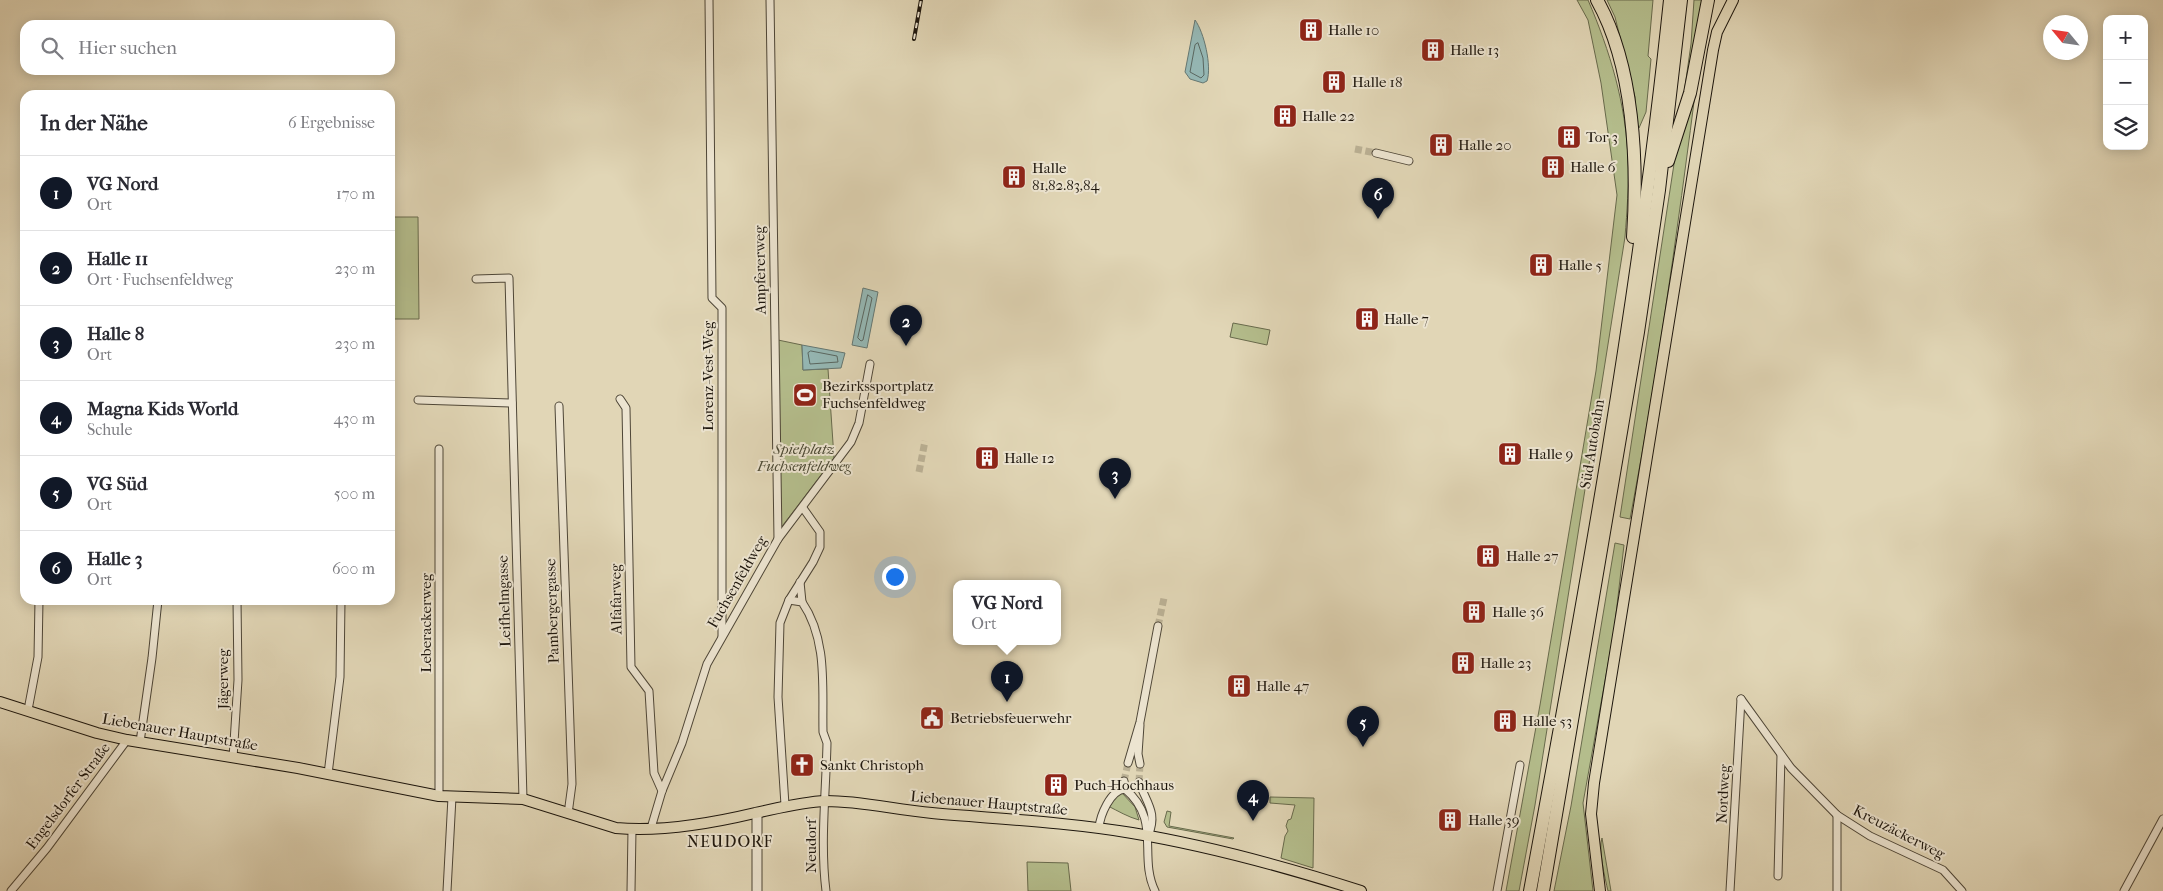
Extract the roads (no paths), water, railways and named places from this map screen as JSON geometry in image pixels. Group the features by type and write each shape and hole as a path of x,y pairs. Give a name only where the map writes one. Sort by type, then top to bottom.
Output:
{"highway":[{"path":"1597,0 1616,45 1629,101 1635,176 1632,252 1636,273"},
{"name":"Süd Autobahn","path":"1530,891 1596,522 1636,273 1661,85 1670,0"},
{"name":"Süd Autobahn","path":"1543,891 1620,443 1659,190 1681,0"},
{"path":"1659,190 1690,92 1708,0"}],"main road":[{"path":"1600,891 1591,814 1594,783 1713,50 1717,32 1733,0"},
{"name":"Liebenauer Hauptstraße","path":"0,702 97,733 127,740 328,774 439,796 523,800 608,827 632,830 711,822 757,813 785,805 826,801 854,802 915,812 1015,819 1099,828 1148,836 1294,870 1361,891"}],"street":[{"name":"Lorenz-Vest-Weg","path":"709,0 712,298 722,308 722,636"},
{"name":"Ampfererweg","path":"770,0 778,539"},
{"path":"1376,153 1409,161"},
{"name":"Leifhelmgasse","path":"476,279 510,278 523,800"},
{"name":"Fuchsenfeldweg","path":"651,828 662,791 682,743 707,664 778,539 803,508 850,442 859,423 870,364"},
{"name":"Alfafarweg","path":"620,399 626,408 631,668 649,691 654,773 662,791"},
{"path":"418,400 512,403"},
{"name":"Pambergergasse","path":"559,406 572,784 568,814"},
{"name":"Leberackerweg","path":"439,449 439,796"},
{"path":"785,805 778,697 780,623 789,600 813,562 820,547 820,532 803,508"},
{"path":"800,582 802,602 812,617 821,647 823,732 827,743 826,801"},
{"path":"789,600 802,602"},
{"path":"28,710 38,656 39,605"},
{"path":"140,742 157,605"},
{"name":"Jägerweg","path":"233,758 238,680 237,605"},
{"path":"328,774 340,677 342,605"},
{"path":"1128,763 1140,722 1158,626"},
{"name":"Kreuzäckerweg","path":"1742,699 1781,755 1817,797 1837,815 1870,836 1943,870 1962,891"},
{"name":"Nordweg","path":"1730,891 1742,699"},
{"path":"1140,722 1138,754 1140,764"},
{"name":"Engelsdorfer Straße","path":"10,891 48,848 127,740"},
{"path":"1778,876 1781,755"},
{"path":"1497,891 1520,765"},
{"path":"1139,782 1153,814 1153,824 1148,836"},
{"path":"1099,828 1104,807 1124,785 1135,798 1143,812 1148,836 1150,875 1155,891"},
{"path":"447,891 452,797"},
{"name":"Neudorf","path":"826,801 824,876 826,891"},
{"path":"757,813 757,891"},
{"path":"1837,815 1837,891"},
{"path":"2124,891 2163,819"},
{"path":"631,891 632,830"}],"water":[{"path":"1195,20 1201,32 1208,58 1207,81 1203,83 1190,79 1185,72"},
{"path":"863,288 878,292 867,348 852,345"},
{"path":"802,345 845,353 841,368 803,370"}],"tunnel":[{"path":"1355,149 1376,153"},
{"path":"919,472 925,441"},
{"path":"1158,626 1164,598"},
{"path":"1124,781 1128,763"},
{"path":"1139,782 1140,764"}],"railway":[{"path":"914,39 921,0"}],"place":[{"name":"Halle 10","path":"1311,30"},
{"name":"Halle 13","path":"1433,50"},
{"name":"Halle 18","path":"1334,82"},
{"name":"Halle 22","path":"1285,116"},
{"name":"Tor 3","path":"1569,137"},
{"name":"Halle 20","path":"1441,145"},
{"name":"Halle 6","path":"1553,167"},
{"name":"Halle 81,82.83,84","path":"1014,177"},
{"name":"Halle 3","path":"1378,219"},
{"name":"Halle 5","path":"1541,265"},
{"name":"Halle 7","path":"1367,319"},
{"name":"Halle 11","path":"906,346"},
{"name":"Bezirkssportplatz Fuchsenfeldweg","path":"805,395"},
{"name":"Halle 9","path":"1510,454"},
{"name":"Halle 12","path":"987,458"},
{"name":"Halle 8","path":"1115,499"},
{"name":"Halle 27","path":"1488,556"},
{"name":"Halle 36","path":"1474,612"},
{"name":"Halle 23","path":"1463,663"},
{"name":"Halle 47","path":"1239,686"},
{"name":"VG Nord","path":"1007,702"},
{"name":"Betriebsfeuerwehr","path":"932,718"},
{"name":"Halle 53","path":"1505,721"},
{"name":"VG Süd","path":"1363,747"},
{"name":"Sankt Christoph","path":"802,765"},
{"name":"Puch-Hochhaus","path":"1056,785"},
{"name":"Halle 39","path":"1450,820"},
{"name":"Magna Kids World","path":"1253,821"}],"district":[{"name":"NEUDORF","path":"730,841"}],"park label":[{"name":"Spielplatz Fuchsenfeldweg","path":"804,458"}]}
